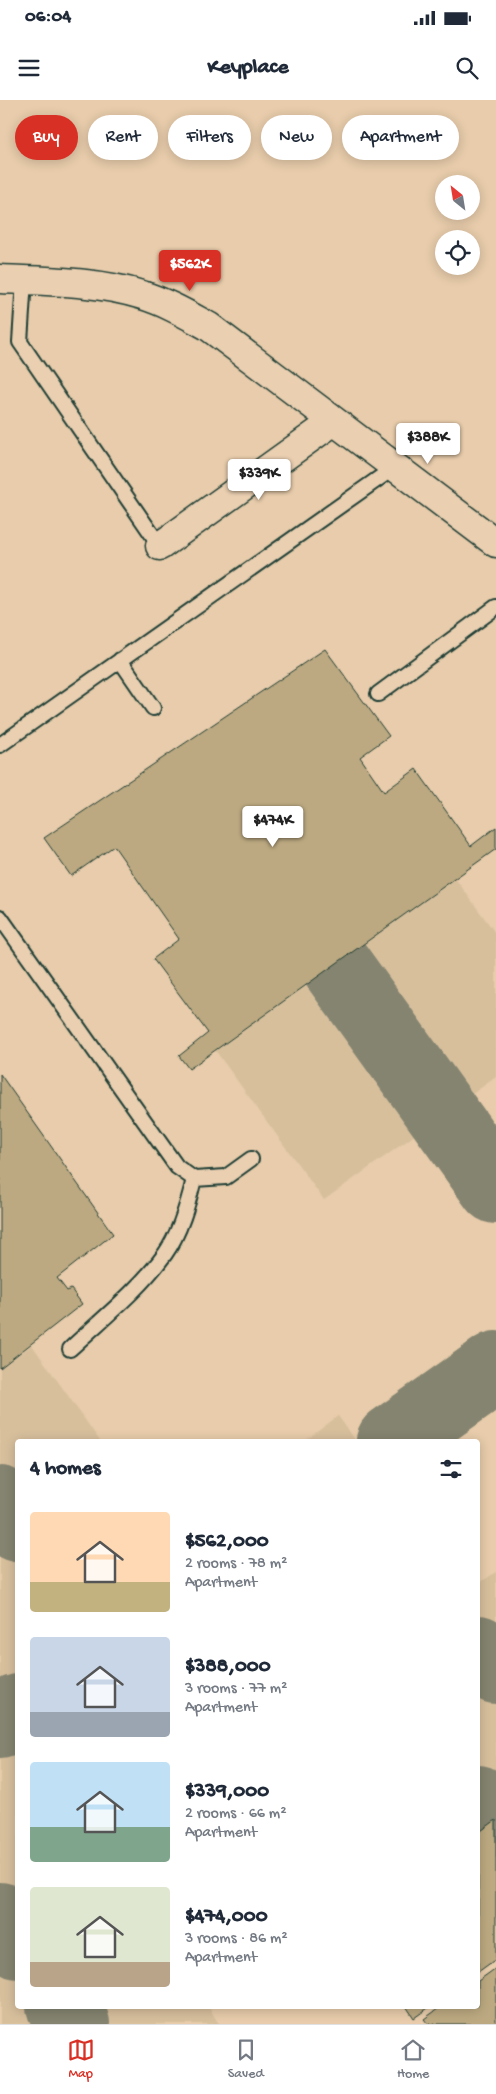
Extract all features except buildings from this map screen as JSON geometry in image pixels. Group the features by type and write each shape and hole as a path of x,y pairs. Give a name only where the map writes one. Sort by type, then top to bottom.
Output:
{"street":[{"path":"12,279 56,281 141,294 173,307 208,326 496,543"},
{"path":"160,546 334,421"}],"lane":[{"path":"12,279 20,342 160,546"},
{"path":"0,745 395,467"},
{"path":"378,694 496,607"},
{"path":"120,660 153,708"},
{"path":"0,917 177,1167 194,1179 226,1177 251,1159"},
{"path":"70,1349 128,1295 166,1253 187,1207 194,1179"}],"shaded area":[{"path":"455,878 496,934 496,1077 324,1200 215,1050"},
{"path":"32,1345 99,1439 15,1439 15,2009 210,2009 219,2024 0,2024 0,1368"},
{"path":"338,1416 355,1439 308,1439"},
{"path":"496,1572 496,1820 480,1832 480,1583"}],"taxiway":[{"path":"335,964 496,1188"},
{"path":"395,1439 496,1367"},
{"path":"0,1502 15,1522"},
{"path":"480,1653 496,1668"},
{"path":"0,1722 15,1712"},
{"path":"480,1804 493,1822"},
{"path":"0,1918 15,1939"},
{"path":"64,2009 74,2024"}]}
